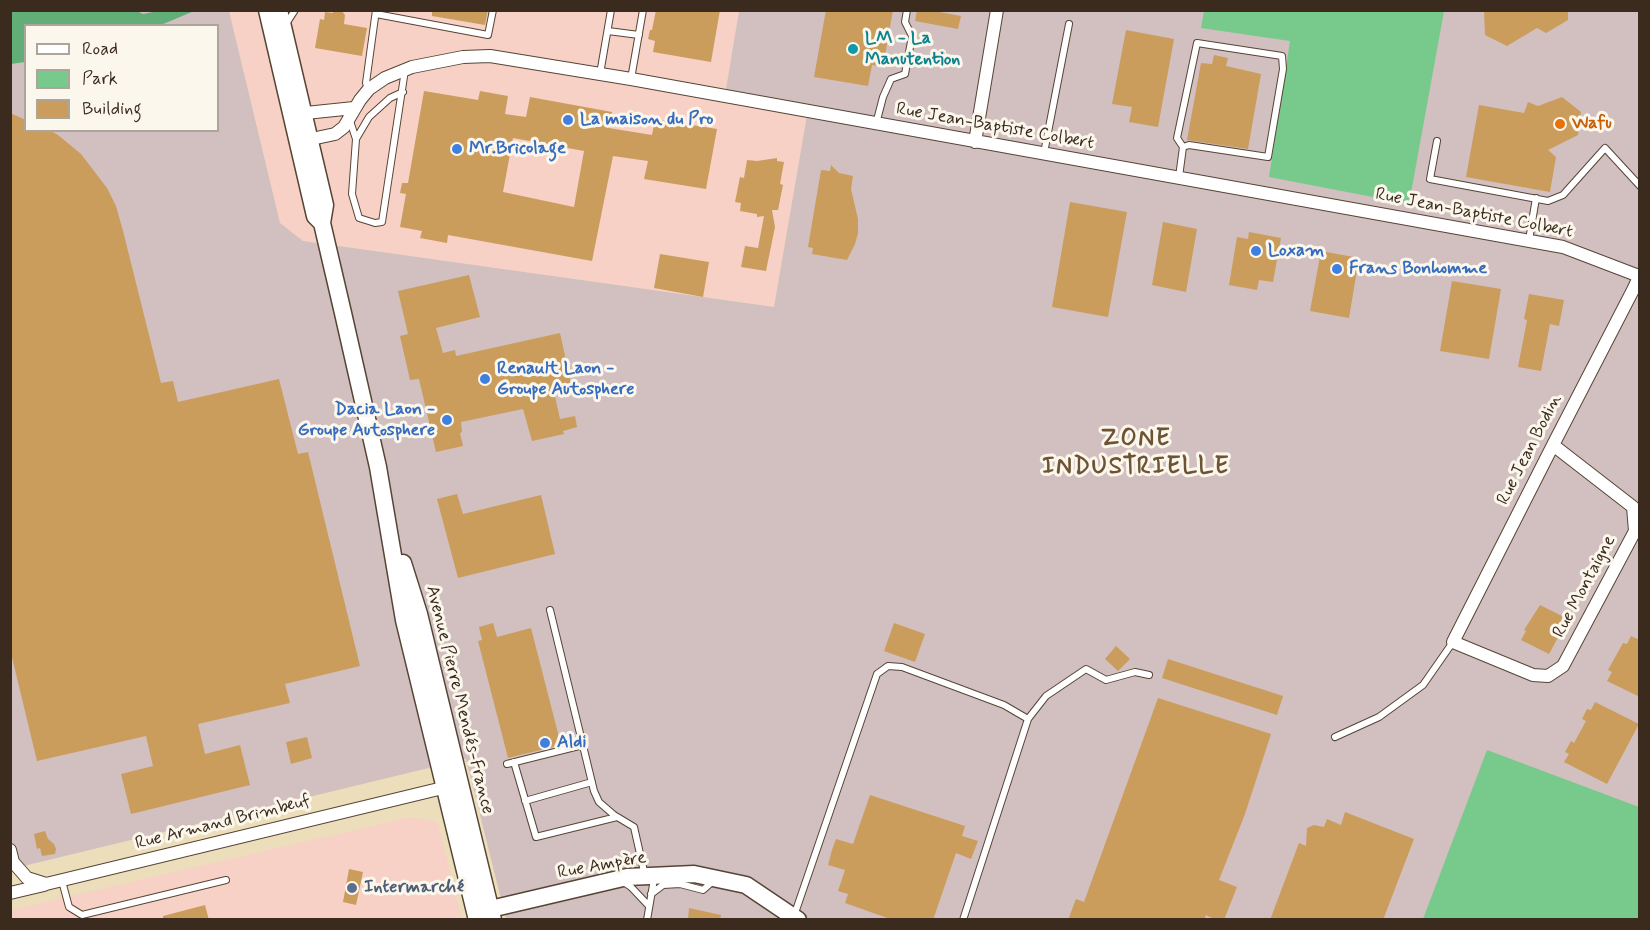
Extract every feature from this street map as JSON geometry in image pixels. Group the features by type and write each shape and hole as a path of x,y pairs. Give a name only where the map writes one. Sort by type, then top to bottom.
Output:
{"main road":[{"name":"Avenue Pierre Mendés-France","path":"267,10 304,141 315,216 322,223 378,467 381,492 418,614 453,786 483,916"},
{"name":"Avenue Pierre Mendés-France","path":"279,10 284,27 297,114"},
{"name":"Rue Ampère","path":"483,916 619,879 694,874 746,885 796,918"}],"street":[{"path":"975,142 997,10"},
{"name":"Rue Jean-Baptiste Colbert","path":"350,121 354,108 369,89 385,78 405,69 463,57 490,56 631,79 1563,246 1639,276"},
{"path":"297,114 354,108"},
{"path":"304,141 334,134 350,121"},
{"name":"Rue Jean Bodin","path":"1453,642 1639,276"},
{"name":"Rue Montaigne","path":"1453,642 1533,675 1548,675 1563,666 1635,531 1634,507 1553,445"},
{"name":"Rue Armand Brimbeuf","path":"10,893 453,786"},
{"path":"10,850 13,862 27,878 46,884"}],"lane":[{"path":"284,27 295,10"},
{"path":"369,89 366,84 376,12 488,35 493,10"},
{"path":"600,75 611,10"},
{"path":"631,79 643,10"},
{"path":"876,124 883,97 891,79 905,74 912,36 905,22 907,10"},
{"path":"1044,154 1069,24"},
{"path":"608,31 639,35"},
{"path":"1179,178 1183,147 1177,138 1197,43 1282,56 1268,157 1189,145 1183,147"},
{"path":"350,121 356,139 352,194 359,218 375,223 382,222 405,69"},
{"path":"356,139 369,117 390,98 403,92"},
{"path":"1437,141 1430,179 1548,201 1563,195 1605,148 1640,186"},
{"path":"1529,240 1536,198"},
{"path":"550,610 592,782 599,802 634,827 650,876 651,894 647,920"},
{"path":"1335,737 1379,717 1424,685 1453,642"},
{"path":"796,918 878,674 888,666 902,667 1004,705 1028,719"},
{"path":"963,920 1028,719 1046,696 1086,669 1106,680 1134,672 1149,675"},
{"path":"583,745 510,763 536,837 618,817"},
{"path":"525,801 592,782"},
{"path":"619,879 631,887 649,906"},
{"path":"651,894 663,885 680,884 703,890 715,879"},
{"path":"62,880 69,907 82,915 226,880"}],"shaded area":[{"path":"10,11 229,11 280,223 303,241 774,307 807,115 724,101 739,11 1639,11 1639,919 506,919 466,759 11,869"},
{"path":"229,11 739,11 724,101 807,114 774,307 303,241 280,223"},
{"path":"411,817 438,822 462,919 11,920 10,910"}],"green space":[{"path":"135,10 143,14 158,11 194,11 163,24 24,24 24,62 11,64 11,11"},
{"path":"1204,11 1444,11 1409,204 1269,177 1290,41 1201,28"},
{"path":"1487,750 1639,807 1639,919 1423,919"}],"building":[{"path":"333,10 341,10 345,15 344,24 367,28 362,56 315,48 320,19 324,20 325,12 333,13"},
{"path":"432,10 488,10 485,25 432,16"},
{"path":"656,10 720,10 711,62 653,52 655,41 648,39"},
{"name":"LM - La Manutention","path":"826,10 893,10 883,67 872,65 868,86 814,77"},
{"path":"917,10 961,16 958,29 915,21"},
{"path":"1484,10 1568,10 1568,20 1546,33 1537,28 1507,46 1485,35"},
{"path":"1126,30 1174,39 1158,127 1129,122 1132,107 1112,104"},
{"path":"1214,55 1228,58 1226,66 1261,74 1248,149 1187,140 1201,63 1212,64"},
{"path":"424,91 478,100 480,91 508,96 505,114 526,117 530,97 612,112 609,128 652,135 655,119 717,129 706,189 644,179 648,161 613,156 592,261 448,235 447,243 420,238 422,231 400,227 406,194 400,193 402,183 408,183","holes":["513,138 584,151 574,207 503,192"]},
{"path":"1562,97 1581,112 1578,135 1548,150 1556,157 1550,192 1466,177 1479,105 1524,113 1528,102 1538,106"},
{"path":"10,113 24,119 24,132 53,132 58,135 81,154 107,188 116,206 123,231 161,383 173,381 178,402 279,379 298,454 308,452 360,666 285,684 290,703 198,724 205,754 240,745 250,785 131,814 121,774 153,766 146,736 37,761 10,649"},
{"path":"777,158 777,161 784,162 780,184 783,185 778,210 772,210 775,227 766,271 741,267 745,246 758,248 764,216 757,217 757,214 740,211 741,203 735,202 740,177 744,178 747,160"},
{"path":"831,165 839,173 853,176 851,189 858,219 858,233 847,260 812,254 813,248 808,247 821,170 830,171"},
{"path":"1070,202 1127,212 1108,317 1052,307"},
{"path":"1163,222 1197,229 1186,292 1152,285"},
{"path":"1249,232 1281,238 1273,282 1259,280 1257,290 1229,285 1237,237 1248,239"},
{"path":"1321,251 1359,258 1349,318 1310,311"},
{"path":"660,254 709,262 703,297 654,288"},
{"path":"469,275 480,317 436,328 443,353 455,350 456,356 560,333 571,383 553,387 560,419 575,416 577,427 563,431 564,434 532,441 523,409 461,422 462,432 460,433 463,446 436,452 419,379 410,380 400,336 408,334 398,291"},
{"path":"1452,281 1501,289 1489,359 1440,351"},
{"path":"1529,294 1564,300 1559,326 1550,324 1541,371 1518,367 1527,320 1524,319"},
{"path":"457,494 463,514 541,495 555,554 458,578 437,499"},
{"path":"1540,605 1568,619 1549,654 1521,640 1526,631 1524,630"},
{"path":"493,623 497,637 531,628 561,745 508,758 478,641 482,640 479,627"},
{"path":"894,623 925,634 915,662 884,651"},
{"path":"1631,636 1640,640 1640,697 1607,681 1612,672 1608,670 1623,643 1627,644"},
{"path":"1116,646 1130,659 1118,671 1105,659"},
{"path":"1168,659 1283,696 1277,715 1162,678"},
{"path":"1158,698 1271,734 1245,814 1219,880 1237,887 1224,920 1216,920 1206,915 1204,920 1068,920 1076,899 1084,902"},
{"path":"1595,702 1639,724 1607,784 1564,762 1569,754 1565,752 1571,741 1574,743 1586,721 1582,719 1587,709 1591,710"},
{"path":"307,737 312,758 291,764 286,742"},
{"path":"870,795 965,826 962,836 978,841 971,859 956,853 933,920 893,920 845,903 848,894 838,891 845,870 828,865 832,850 836,839 853,844"},
{"path":"1345,812 1414,839 1383,920 1270,920 1299,843 1306,846 1307,828 1314,825 1324,827 1327,819 1341,825"},
{"path":"45,831 56,849 55,854 42,856 40,848 37,849 34,834"},
{"path":"349,869 363,872 356,905 343,902"},
{"path":"205,905 209,920 163,920 163,916"},
{"path":"689,908 721,915 720,920 688,920"}],"place":[{"name":"LM - La Manutention","path":"853,49"},
{"name":"La maison du Pro","path":"568,120"},
{"name":"Wafu","path":"1560,124"},
{"name":"Mr.Bricolage","path":"457,149"},
{"name":"Loxam","path":"1256,251"},
{"name":"Frans Bonhomme","path":"1337,269"},
{"name":"Renault Laon - Groupe Autosphere","path":"485,379"},
{"name":"Dacia Laon - Groupe Autosphere","path":"447,420"},
{"name":"Aldi","path":"545,743"},
{"name":"Intermarché","path":"352,888"}],"district":[{"name":"ZONE INDUSTRIELLE","path":"1136,454"}]}
